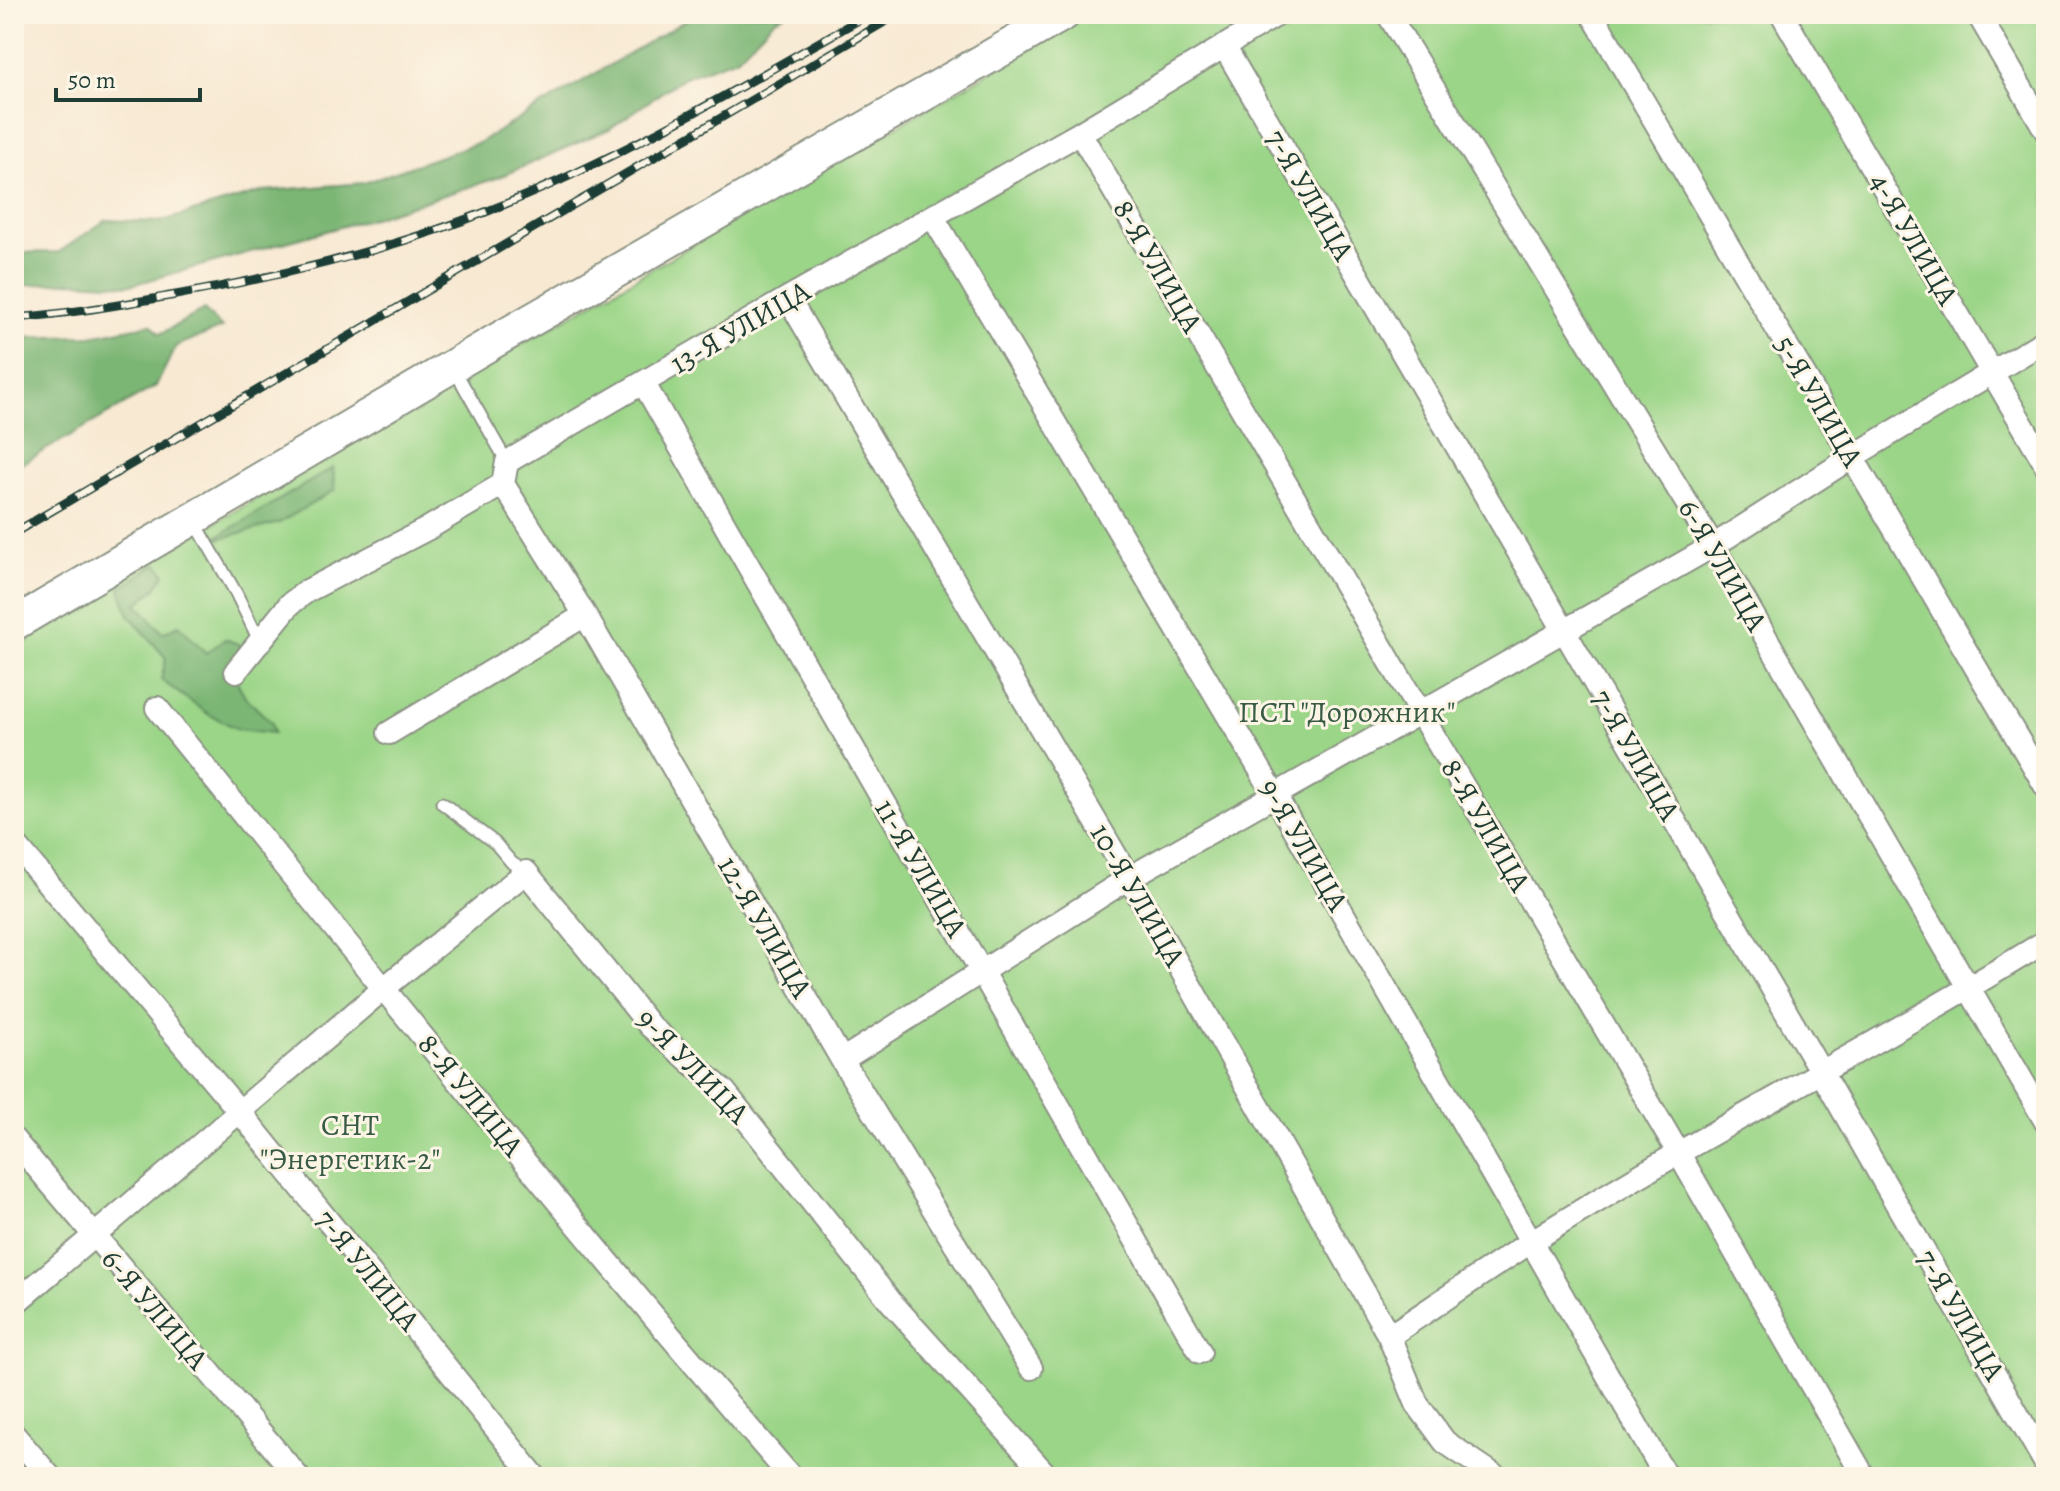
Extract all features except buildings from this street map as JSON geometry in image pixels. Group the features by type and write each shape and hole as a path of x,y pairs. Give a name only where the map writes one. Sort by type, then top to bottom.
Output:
{"street":[{"path":"14,624 453,366 1064,14"},
{"name":"13-Я УЛИЦА","path":"236,671 290,604 307,591 427,529 505,473 644,384 788,298 1080,133 1278,14"},
{"name":"6-Я УЛИЦА","path":"1388,14 1713,546 2046,1122"},
{"name":"5-Я УЛИЦА","path":"1592,14 2046,787"},
{"name":"4-Я УЛИЦА","path":"1782,14 2046,465"},
{"path":"1978,14 2046,131"},
{"name":"7-Я УЛИЦА","path":"1224,46 2046,1464"},
{"name":"8-Я УЛИЦА","path":"1080,133 1679,1154 1864,1477"},
{"name":"9-Я УЛИЦА","path":"933,217 1275,795 1666,1477"},
{"name":"10-Я УЛИЦА","path":"788,298 1129,878 1389,1336 1417,1404 1445,1442 1497,1477"},
{"path":"842,1060 1129,878 1713,546 1852,457 2046,340"},
{"name":"11-Я УЛИЦА","path":"644,384 1200,1352"},
{"name":"12-Я УЛИЦА","path":"505,473 842,1060 1031,1368"},
{"path":"389,733 585,615"},
{"name":"8-Я УЛИЦА","path":"157,708 383,989 683,1352 791,1477"},
{"name":"7-Я УЛИЦА","path":"14,843 240,1112 535,1477"},
{"path":"14,1304 383,989 526,872"},
{"name":"9-Я УЛИЦА","path":"526,872 650,1026 725,1092 891,1302 1048,1477"},
{"path":"1389,1336 1532,1241 1968,990 2046,941"},
{"name":"6-Я УЛИЦА","path":"14,1140 298,1477"},
{"path":"14,1435 50,1477"}],"lane":[{"path":"453,366 505,473"},
{"path":"193,518 260,642"},
{"path":"442,803 495,843 512,863 526,872"}],"green space":[{"path":"696,14 786,14 775,19 737,58 684,77 609,129 497,178 376,217 132,285 71,282 14,286 14,253 59,252 106,220 159,222 264,191 364,183 478,143"},
{"name":"ПСТ \"Дорожник\"","path":"1090,14 2046,14 2046,1477 14,1477 14,650 185,540"},
{"path":"204,310 222,328 176,346 156,386 14,468 14,338 91,336 151,324 160,334"},
{"path":"333,468 335,490 279,523 210,541"},
{"path":"157,563 165,574 155,589 137,604 163,633 179,625 206,653 225,639 241,645 231,671 246,698 271,722 274,733 238,729 208,714 161,680 166,658 129,615 120,589"}],"railway":[{"path":"14,318 112,306 255,280 339,260 463,221 597,163 869,14"},
{"path":"14,533 898,14"}],"park label":[{"name":"СHТ \"Энергетик-2\"","path":"350,1142"}]}
